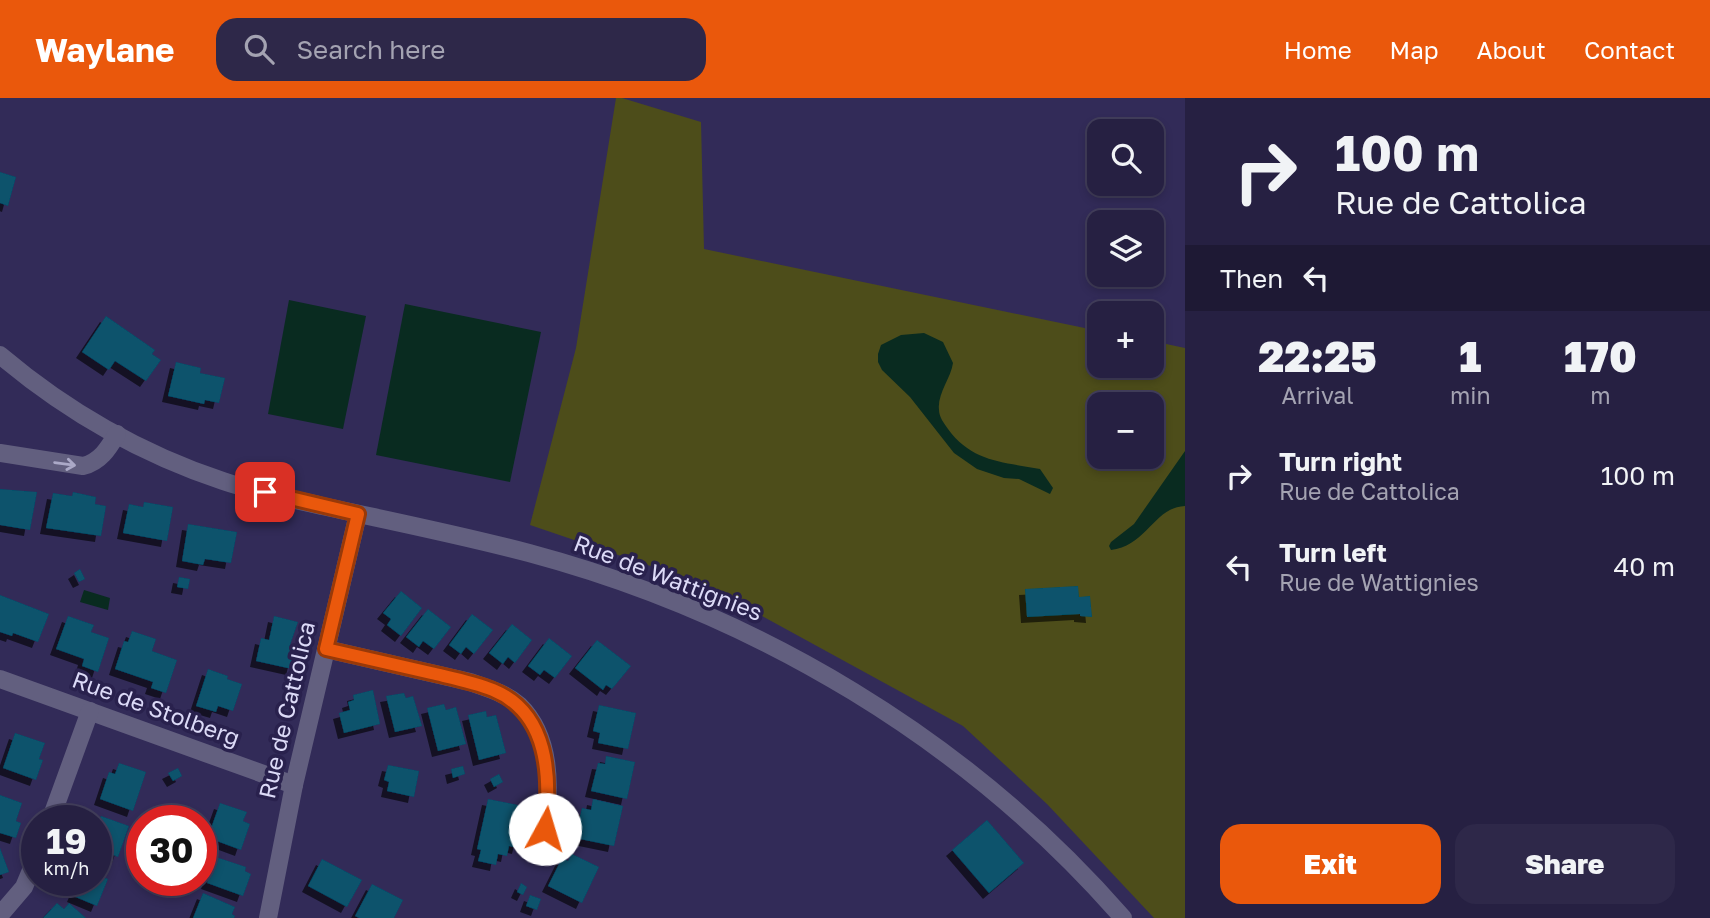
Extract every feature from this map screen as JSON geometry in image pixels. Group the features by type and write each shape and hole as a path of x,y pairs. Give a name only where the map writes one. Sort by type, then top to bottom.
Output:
{"street":[{"name":"Rue de Wattignies","path":"0,355 53,395 117,434 174,463 226,482 486,542 568,564 686,606 769,644 888,713 963,768 1043,834 1123,918"},
{"path":"0,453 83,466 92,464 101,457 117,434"},
{"name":"Rue de Cattolica","path":"268,918 294,785 358,514"},
{"path":"326,649 470,682 493,690 518,705 528,717 546,758 549,779 545,829"},
{"name":"Rue de Stolberg","path":"0,679 294,785"},
{"path":"56,805 90,711"},
{"path":"0,915 21,890"}],"shaded area":[{"path":"616,98 701,122 704,249 1087,329 1087,378 1164,378 1164,344 1185,348 1185,918 1154,918 1047,804 963,726 762,616 677,575 530,525 576,348"},
{"path":"289,300 366,316 343,429 268,414"},
{"path":"405,304 541,332 510,482 376,455"},
{"path":"924,333 943,342 953,363 939,404 940,415 948,429 967,448 989,459 1040,469 1053,488 1050,494 1019,479 1004,478 977,469 954,453 910,397 882,370 878,362 881,345 901,335"},
{"path":"1185,451 1185,506 1165,513 1133,542 1111,550 1111,542 1134,524"},
{"path":"84,590 110,598 108,610 80,602"}],"building":[{"path":"0,172 16,177 8,206 0,203"},
{"path":"106,316 155,350 152,354 161,360 146,381 115,361 109,370 82,352"},
{"path":"176,362 201,368 200,373 225,378 219,403 205,400 204,404 168,396"},
{"path":"0,489 37,492 30,530 0,525"},
{"path":"73,492 96,497 95,504 106,506 101,536 46,528 53,493 72,496"},
{"path":"144,502 173,507 167,541 123,533 129,504 143,507"},
{"path":"188,524 237,532 231,563 205,559 203,565 182,561"},
{"path":"80,569 85,579 79,582 74,573"},
{"path":"179,577 190,579 188,589 177,587"},
{"path":"1078,586 1079,597 1090,596 1092,617 1080,614 1027,617 1025,589"},
{"path":"401,591 422,608 401,636 387,625 391,619 383,613"},
{"path":"0,595 49,614 38,642 13,633 12,636 0,632"},
{"path":"428,609 451,627 434,649 423,641 419,647 406,637"},
{"path":"472,614 493,630 474,654 466,647 461,654 449,645"},
{"path":"68,616 94,625 91,632 109,638 98,672 82,666 84,659 56,649"},
{"path":"274,616 298,622 289,648 297,650 292,669 256,661 261,638 269,640"},
{"path":"512,624 532,640 515,663 508,657 503,664 489,653"},
{"path":"132,631 156,639 152,651 177,660 166,693 151,688 153,682 115,669 124,641 128,642"},
{"path":"549,638 572,656 555,678 544,670 540,675 528,666"},
{"path":"597,640 631,666 612,689 606,685 603,690 575,668"},
{"path":"208,669 242,684 233,711 218,706 216,712 196,706"},
{"path":"373,690 380,724 344,733 339,713 350,710 348,702 354,700 353,695"},
{"path":"404,693 406,698 413,696 422,726 395,732 386,696"},
{"path":"444,704 446,710 456,707 466,744 438,751 427,708"},
{"path":"599,705 636,713 628,749 598,743 600,733 593,731"},
{"path":"486,711 487,717 496,715 506,753 479,760 468,715"},
{"path":"15,733 45,743 36,780 3,768"},
{"path":"606,756 635,762 627,799 591,791 598,763 605,764"},
{"path":"119,763 146,772 135,805 126,805 126,808 100,799 109,772 115,774"},
{"path":"388,765 419,771 414,797 387,791 389,782 384,780"},
{"path":"463,766 465,774 453,778 451,769"},
{"path":"178,768 182,776 173,781 168,773"},
{"path":"499,774 503,782 494,787 490,779"},
{"path":"0,795 22,803 16,821 21,823 16,838 0,833"},
{"path":"488,799 518,805 516,816 525,818 518,848 509,846 507,856 498,854 496,865 478,861 481,850 477,849"},
{"path":"593,799 623,806 614,846 575,838 582,808 591,810"},
{"path":"220,803 247,812 243,821 250,824 241,850 217,841 217,811"},
{"path":"112,820 126,825 126,834 118,857 112,854"},
{"path":"987,820 1024,863 989,893 952,850"},
{"path":"0,848 9,872 0,875"},
{"path":"572,854 599,867 582,903 548,886 562,858 568,861"},
{"path":"217,857 246,867 245,871 251,874 243,896 217,887"},
{"path":"322,859 362,880 347,907 308,886"},
{"path":"521,883 527,887 523,895 517,892"},
{"path":"372,884 403,900 394,918 355,916"},
{"path":"530,895 541,899 537,910 526,906"},
{"path":"73,896 101,896 97,906"},
{"path":"202,896 210,896 235,907 232,914 234,918 193,918"},
{"path":"57,903 64,909 69,903 86,918 43,918"}],"route":[{"path":"265,492 358,514 326,649 470,682 507,697 528,717 546,758 549,779 545,829"}]}
